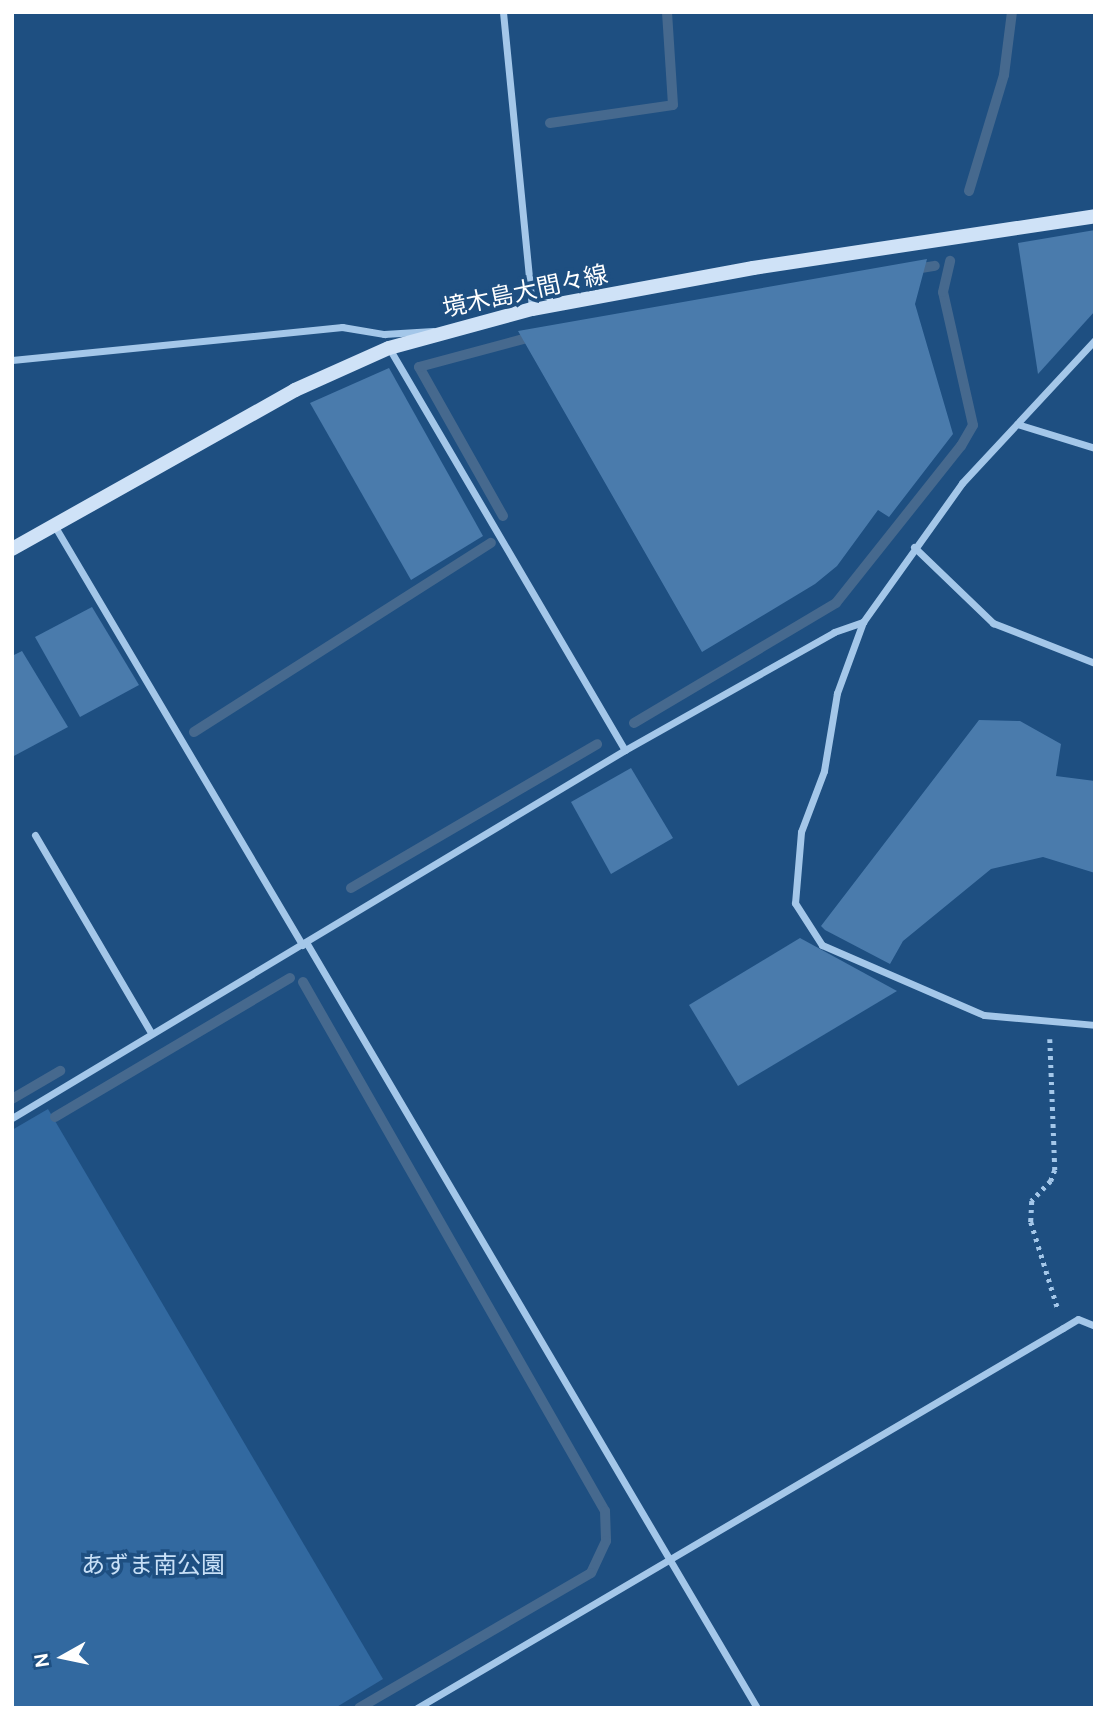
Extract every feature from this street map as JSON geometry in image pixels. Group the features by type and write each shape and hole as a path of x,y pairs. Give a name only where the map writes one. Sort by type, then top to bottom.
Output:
{"main road":[{"name":"境木島大間々線","path":"12,549 296,390 389,348 532,309 753,268 1095,216"}],"street":[{"path":"503,12 532,309"},
{"path":"12,360 342,327 384,334 449,330"},
{"path":"1095,340 962,483 863,622 837,693 824,771 801,832 795,903 822,945 984,1015 1095,1025"},
{"path":"389,348 625,750"},
{"path":"1017,424 1095,448"},
{"path":"54,524 757,1708"},
{"path":"914,547 993,623 1095,663"},
{"path":"12,1118 625,750 834,632 863,622"},
{"path":"35,835 151,1034"},
{"path":"417,1708 1063,1328 1078,1320 1095,1326"}],"path":[{"path":"1051,1021 1055,1170 1051,1181 1032,1201 1031,1222 1063,1328"}],"green space":[{"name":"あずま南公園","path":"48,1109 383,1679 335,1708 12,1708 12,1130"}],"building":[{"path":"1095,230 1095,311 1038,374 1018,243"},
{"path":"927,259 915,304 953,434 889,517 878,510 837,566 815,584 702,652 518,331"},
{"path":"389,368 483,536 411,580 310,403"},
{"path":"92,607 139,685 80,717 35,637"},
{"path":"22,651 68,727 12,757 12,656"},
{"path":"979,720 1020,721 1061,744 1056,776 1095,781 1095,873 1043,857 991,869 903,941 890,964 825,930 821,926"},
{"path":"631,768 673,838 611,874 571,802"},
{"path":"800,938 897,991 738,1086 689,1005"}],"waterway":[{"path":"550,123 673,105 667,12"},
{"path":"969,191 1004,75 1012,12"},
{"path":"634,723 836,603 961,446 973,425 943,292 950,261"},
{"path":"915,269 935,266"},
{"path":"503,516 419,367 535,336"},
{"path":"194,732 491,543"},
{"path":"351,888 597,744"},
{"path":"55,1117 290,978"},
{"path":"303,982 605,1511 606,1541 591,1573 359,1708"},
{"path":"12,1099 60,1071"}]}
